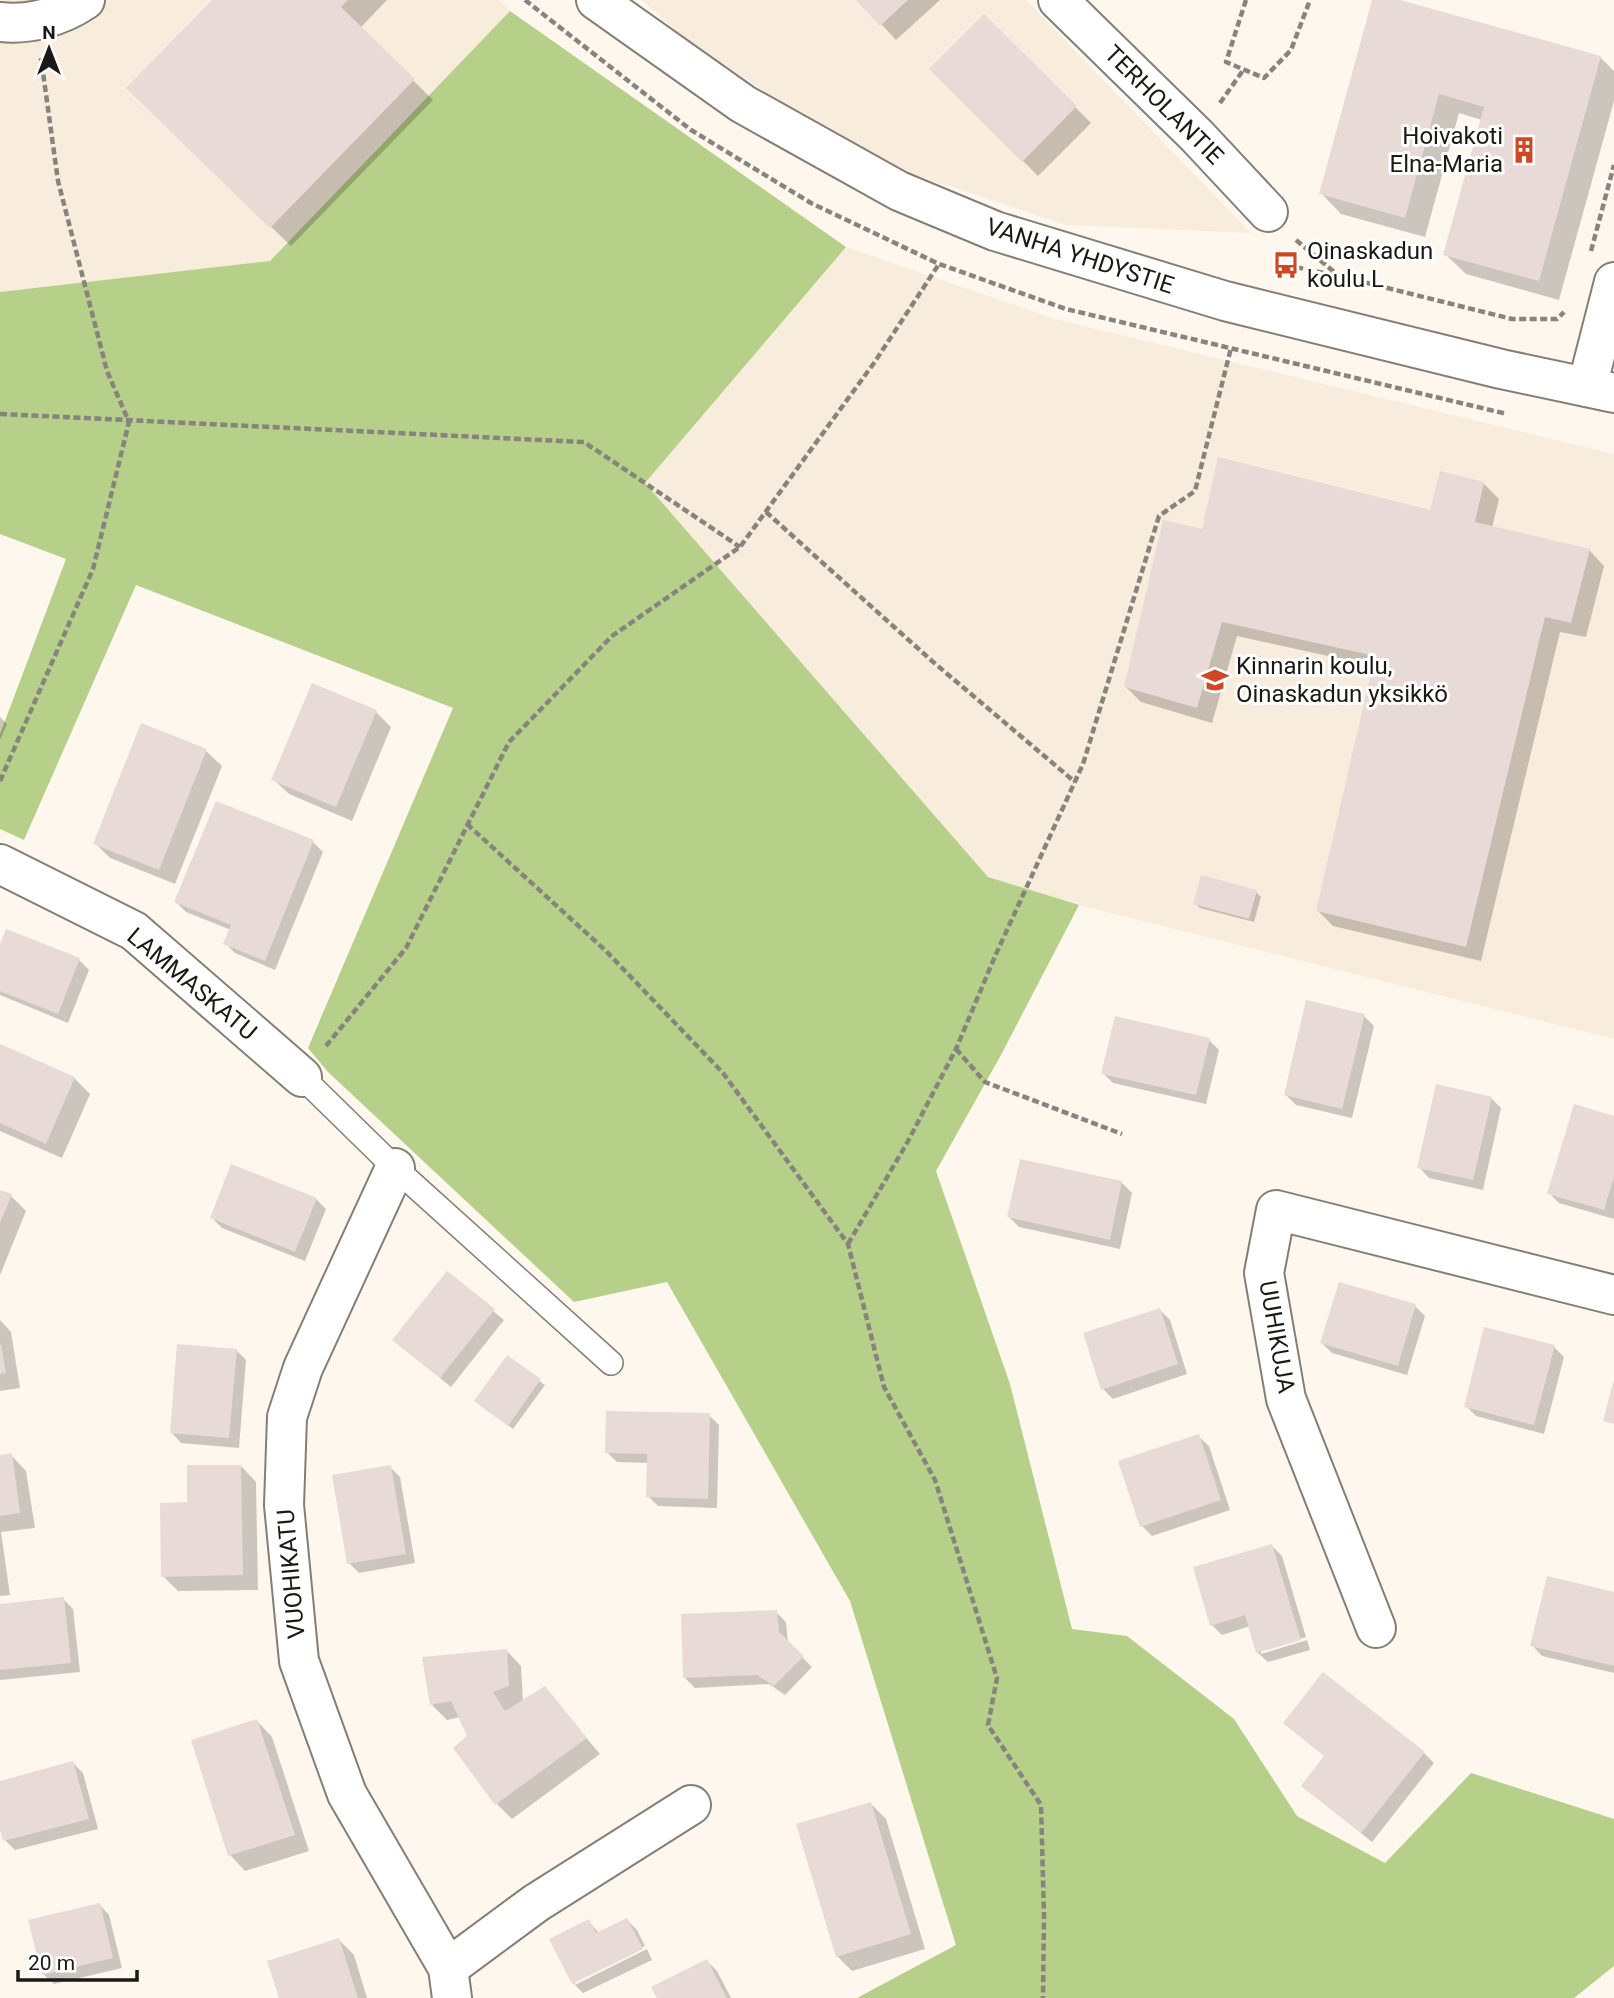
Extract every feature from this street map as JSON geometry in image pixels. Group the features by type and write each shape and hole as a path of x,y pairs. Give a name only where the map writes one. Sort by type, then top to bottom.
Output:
{"street":[{"path":"18,21 72,9 85,0"},
{"name":"VANHA YHDYSTIE","path":"596,0 744,104 899,191 995,231 1245,306 1501,369 1601,390"},
{"name":"TERHOLANTIE","path":"1058,0 1197,136 1268,212"},
{"path":"1601,390 1614,282"},
{"name":"LAMMASKATU","path":"0,864 134,931 302,1077"},
{"name":"VUOHIKATU","path":"395,1168 299,1380 287,1417 284,1505 299,1661 347,1794 450,1983 536,1903 691,1805"},
{"name":"UUHIKUJA","path":"1376,1628 1286,1399 1264,1273 1276,1210 1614,1295"}],"lane":[{"path":"302,1077 395,1168 611,1363"}],"path":[{"path":"1246,0 1226,62 1264,78 1291,50 1310,0"},
{"path":"0,781 93,569 129,422 107,371 18,21"},
{"path":"1268,212 1339,276"},
{"path":"302,1077 405,948 509,742 612,636 740,547 874,363 939,264"},
{"path":"1286,265 1512,319"},
{"path":"848,1244 907,1143 956,1049 996,954 1083,764 1159,516 1195,491 1231,349 1245,306"},
{"path":"0,414 584,442 740,547"},
{"path":"766,512 932,661 1075,782"},
{"path":"467,824 605,950 723,1073 848,1244 884,1387 935,1480 997,1678 988,1724 1041,1805 1044,1916 1042,1998"},
{"path":"956,1049 985,1082 1122,1134"}],"shaded area":[{"path":"0,0 499,0 510,11 270,261 0,292"},
{"path":"642,0 1026,0 1251,233 1066,225 865,158 683,37"},
{"name":"Kinnarin koulu, Oinaskadun yksikkö","path":"846,247 1055,319 1614,454 1614,1039 1079,905 988,877 645,483"}],"green space":[{"path":"510,11 846,247 645,483 988,877 1079,905 1001,1055 936,1171 1010,1384 1072,1629 1127,1636 1234,1719 1297,1816 1385,1863 1471,1773 1614,1819 1614,1966 1574,1998 857,1998 956,1945 850,1601 667,1282 574,1302 328,1072 308,1048 453,708 136,585 24,840 0,829 0,734 66,559 0,534 0,292 270,261"}],"building":[{"path":"212,0 348,0 341,7 415,79 270,228 126,88"},
{"path":"856,0 908,0 880,26"},
{"name":"Hoivakoti Elna-Maria","path":"1372,0 1400,0 1601,56 1539,281 1443,255 1484,107 1439,94 1405,218 1319,194"},
{"path":"984,14 1077,106 1022,162 929,69"},
{"path":"1218,457 1430,510 1440,471 1484,482 1475,522 1590,549 1571,623 1545,617 1466,947 1316,911 1375,656 1222,622 1197,708 1124,687 1163,520 1202,529"},
{"path":"312,683 377,710 336,807 271,780"},
{"path":"141,723 207,749 159,870 93,844"},
{"path":"216,801 314,840 265,961 223,944 231,925 174,902"},
{"path":"1201,875 1257,890 1249,919 1193,904"},
{"path":"6,929 80,958 58,1014 0,991 0,944"},
{"path":"1306,1000 1365,1014 1342,1109 1284,1095"},
{"path":"1115,1016 1210,1038 1196,1095 1101,1074"},
{"path":"0,1044 75,1077 46,1144 0,1123"},
{"path":"1436,1084 1492,1097 1473,1180 1417,1168"},
{"path":"1574,1104 1614,1116 1614,1177 1604,1210 1547,1194"},
{"path":"1020,1159 1122,1181 1110,1240 1007,1217"},
{"path":"231,1164 317,1198 295,1252 210,1218"},
{"path":"0,1190 12,1194 0,1223"},
{"path":"447,1271 495,1309 440,1378 392,1340"},
{"path":"1339,1282 1416,1304 1398,1366 1320,1343"},
{"path":"1160,1308 1178,1364 1101,1390 1083,1333"},
{"path":"1484,1327 1555,1345 1534,1425 1464,1407"},
{"path":"177,1344 237,1349 229,1438 170,1433"},
{"path":"0,1345 6,1373 0,1374"},
{"path":"507,1355 541,1379 508,1426 474,1401"},
{"path":"1614,1382 1614,1424 1603,1421"},
{"path":"606,1411 710,1413 708,1499 646,1497 647,1454 605,1453"},
{"path":"1199,1434 1221,1500 1140,1527 1118,1461"},
{"path":"12,1453 20,1513 0,1516 0,1455"},
{"path":"187,1465 241,1465 243,1575 161,1577 160,1503 187,1502"},
{"path":"391,1465 406,1554 347,1564 332,1475"},
{"path":"1272,1544 1301,1640 1256,1653 1245,1615 1210,1626 1193,1567"},
{"path":"1547,1576 1614,1592 1614,1666 1530,1646"},
{"path":"64,1597 71,1663 0,1670 0,1604"},
{"path":"777,1610 779,1632 804,1656 774,1686 757,1675 683,1678 681,1614"},
{"path":"507,1649 509,1686 493,1692 505,1711 545,1686 587,1738 495,1805 453,1748 467,1736 451,1701 430,1705 422,1657"},
{"path":"1323,1672 1425,1752 1361,1833 1301,1786 1324,1756 1283,1723"},
{"path":"257,1719 295,1835 228,1856 191,1740"},
{"path":"73,1761 89,1819 3,1841 0,1830 0,1781"},
{"path":"871,1802 911,1934 836,1957 796,1824"},
{"path":"100,1903 113,1958 42,1975 28,1920"},
{"path":"627,1918 643,1949 572,1984 549,1939 589,1919 596,1933"},
{"path":"339,1938 358,1998 279,1998 267,1961"},
{"path":"707,1959 727,1998 657,1998 651,1987"}],"place":[{"name":"Hoivakoti Elna-Maria","path":"1524,150"},
{"name":"Oinaskadun koulu L","path":"1286,265"},
{"name":"Kinnarin koulu, Oinaskadun yksikkö","path":"1215,680"}]}
